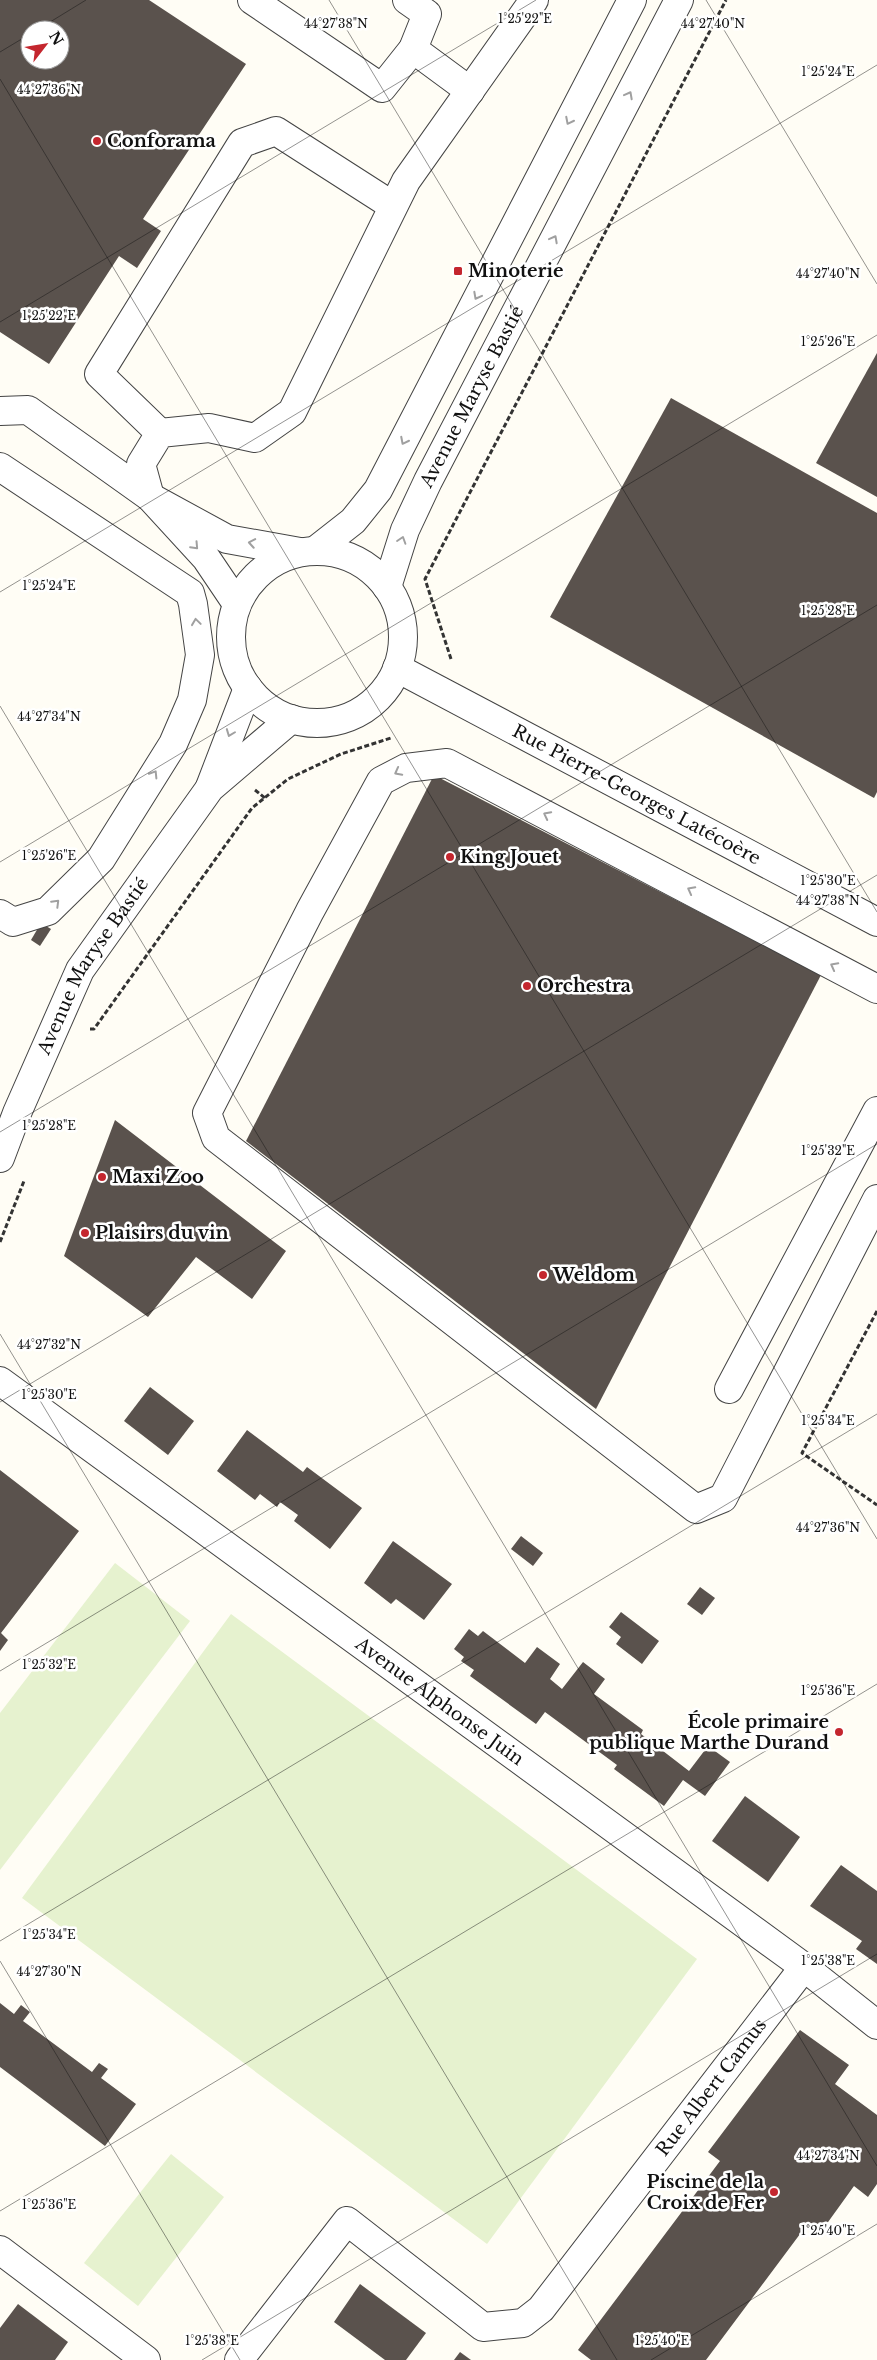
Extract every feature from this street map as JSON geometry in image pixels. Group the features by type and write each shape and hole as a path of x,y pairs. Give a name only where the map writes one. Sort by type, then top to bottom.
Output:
{"street":[{"path":"252,0 382,88 413,49 427,14 407,0"},
{"path":"393,206 276,131 242,144 99,374 160,433 209,428 255,438 292,412 406,181 534,0"},
{"path":"0,411 28,410 150,497 228,539 308,551 336,552 356,560 373,571 387,587 397,606 403,626 403,648 397,668 382,693 372,703 354,715 334,721 312,723 291,719 274,712 248,688 233,656 232,621 237,604 247,585 262,570 280,558 308,551 353,521 378,490 632,0"},
{"name":"Avenue Maryse Bastié","path":"387,587 405,530 428,481 679,0"},
{"path":"413,49 470,91"},
{"path":"160,433 141,464 150,497 206,558 237,604"},
{"path":"0,467 190,593 200,655 192,700 173,744 101,859 48,912 6,918"},
{"name":"Rue Pierre-Georges Latécoère","path":"397,668 877,922"},
{"name":"Avenue Maryse Bastié","path":"210,788 248,688"},
{"name":"Avenue Maryse Bastié","path":"0,1158 54,1027 80,970 210,788 291,719"},
{"path":"877,989 446,762 406,768 380,781 310,911 206,1113 216,1138 696,1509 723,1498 877,1199"},
{"path":"729,1389 877,1110"},
{"name":"Avenue Alphonse Juin","path":"0,1381 804,1967 877,2025"},
{"name":"Rue Albert Camus","path":"239,2360 347,2221 483,2327 523,2323 541,2309 804,1967"},
{"path":"0,2250 146,2360"}],"path":[{"path":"452,661 425,579 726,0"},
{"path":"54,1027 94,1029 252,808 288,779 341,754 392,738"},
{"path":"877,1312 802,1453 877,1504"}],"green space":[{"path":"115,1563 190,1621 0,1870 0,1713"},
{"path":"231,1614 697,1959 487,2244 22,1898"},
{"path":"171,2154 224,2197 138,2306 84,2263"}],"building":[{"name":"Conforama","path":"0,0 149,0 246,64 143,219 161,231 137,268 119,256 49,364 0,332"},
{"path":"877,353 877,497 816,463"},
{"path":"671,398 877,513 877,792 874,798 550,617"},
{"path":"434,775 821,975 596,1409 246,1141"},
{"path":"41,923 51,929 40,946 31,940"},
{"path":"115,1120 286,1251 252,1299 196,1257 148,1317 64,1256"},
{"path":"150,1387 194,1421 168,1455 124,1421"},
{"path":"247,1430 303,1472 307,1467 362,1508 330,1549 294,1521 298,1515 280,1502 277,1507 260,1494 255,1500 217,1471"},
{"path":"0,1470 79,1531 1,1633 8,1640 0,1651"},
{"path":"521,1536 543,1553 533,1566 511,1549"},
{"path":"393,1541 452,1584 424,1620 396,1599 391,1604 364,1583"},
{"path":"700,1587 715,1598 702,1615 687,1604"},
{"path":"621,1612 659,1641 642,1664 616,1644 621,1637 609,1627"},
{"path":"469,1629 478,1636 483,1631 525,1663 537,1647 560,1664 550,1679 562,1689 583,1662 605,1679 594,1694 643,1730 641,1734 689,1771 708,1746 730,1762 705,1796 683,1780 664,1806 614,1769 617,1765 545,1712 536,1724 470,1676 474,1670 461,1661 464,1657 454,1649"},
{"path":"745,1796 800,1837 768,1882 712,1841"},
{"path":"841,1865 877,1891 877,1964 856,1949 862,1941 810,1906"},
{"path":"0,2003 14,2014 21,2005 30,2012 23,2021 92,2072 99,2063 108,2069 101,2078 136,2104 105,2146 0,2067"},
{"name":"Piscine de la Croix de Fer","path":"800,2030 849,2065 835,2084 877,2115 877,2184 868,2197 854,2186 818,2236 806,2226 706,2360 591,2360 578,2350 720,2161 708,2152"},
{"path":"360,2284 426,2333 406,2360 385,2360 334,2322"},
{"path":"18,2304 68,2342 55,2360 0,2360 0,2328"},
{"path":"460,2352 471,2360 454,2360"}],"place":[{"name":"Conforama","path":"97,141"},
{"name":"Minoterie","path":"458,271"},
{"name":"King Jouet","path":"450,857"},
{"name":"Orchestra","path":"527,986"},
{"name":"Maxi Zoo","path":"102,1177"},
{"name":"Plaisirs du vin","path":"85,1233"},
{"name":"Weldom","path":"543,1275"},
{"name":"École primaire publique Marthe Durand","path":"839,1732"},
{"name":"Piscine de la Croix de Fer","path":"774,2192"}]}
